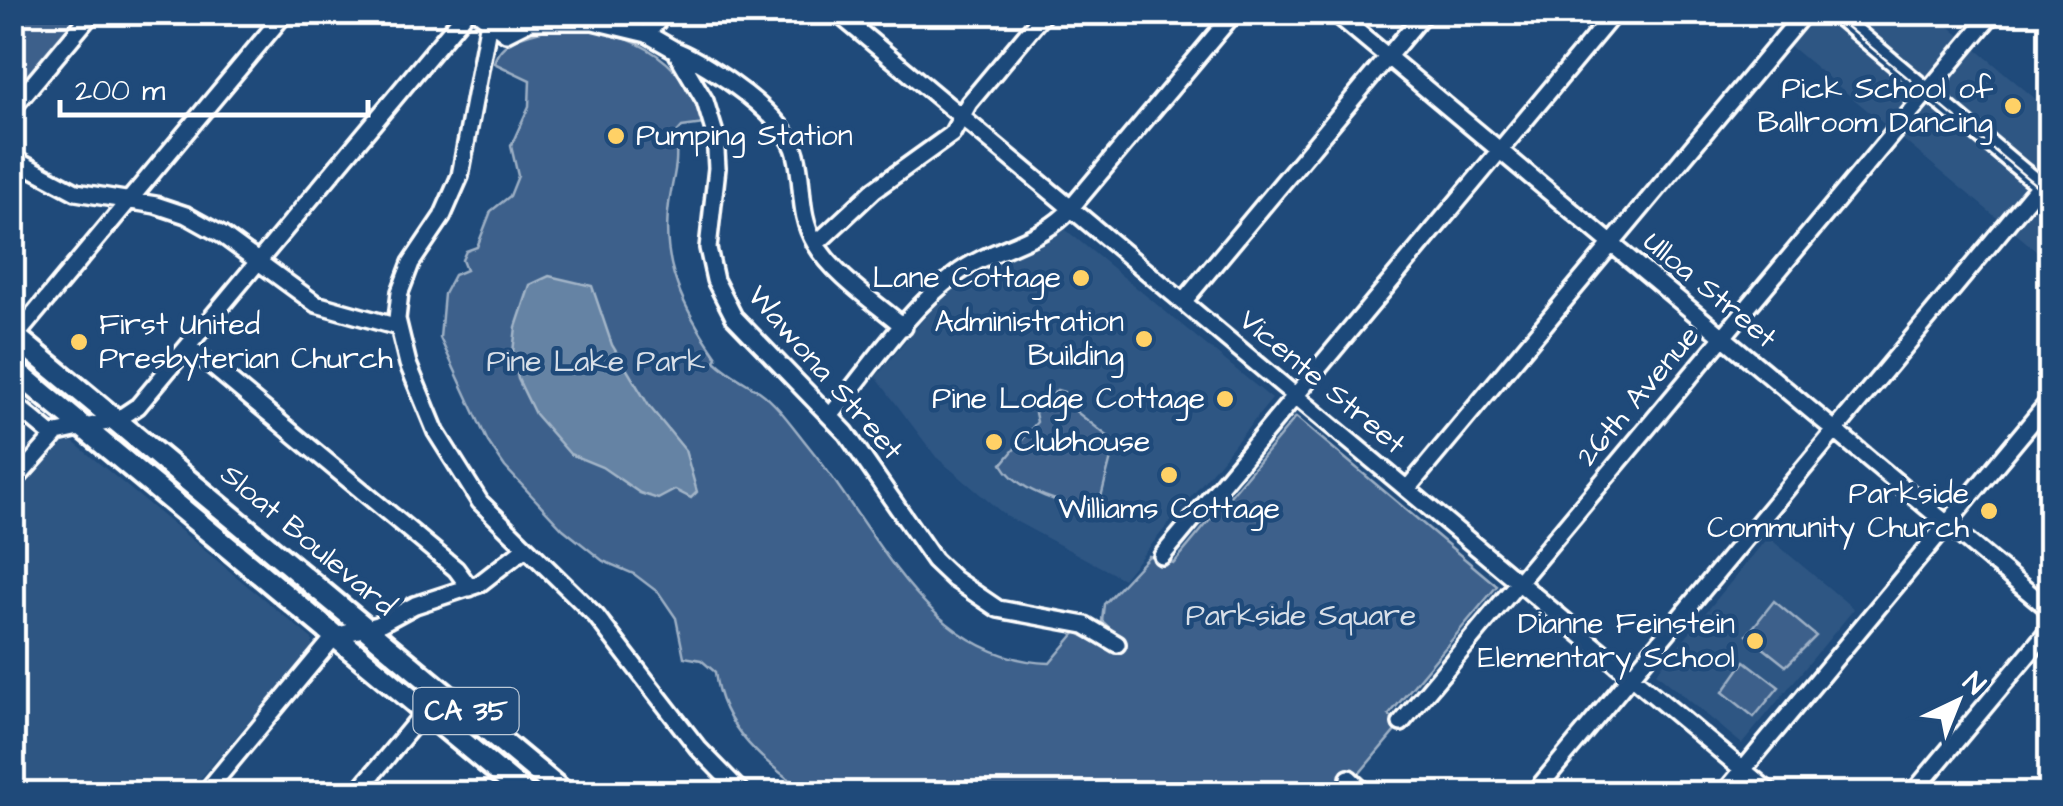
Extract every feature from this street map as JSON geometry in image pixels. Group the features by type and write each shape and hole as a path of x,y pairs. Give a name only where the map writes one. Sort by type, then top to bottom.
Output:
{"main road":[{"name":"Sloat Boulevard","path":"14,335 565,794"},
{"name":"Sloat Boulevard","path":"12,368 425,710 518,792"}],"street":[{"path":"12,109 92,12"},
{"path":"14,335 286,12"},
{"path":"12,484 53,436 116,420 138,406 466,12"},
{"path":"647,34 666,12"},
{"path":"816,244 874,190 952,134 961,117 1045,12"},
{"path":"830,416 904,327 955,274 993,252 1043,232 1071,209 1235,12"},
{"name":"Ulloa Street","path":"1334,12 2050,610"},
{"path":"1183,302 1424,12"},
{"path":"1162,556 1615,12"},
{"path":"1407,489 1805,12"},
{"path":"1533,794 1835,430 2047,184 1833,12"},
{"name":"26th Avenue","path":"1401,723 1994,12"},
{"name":"Vicente Street","path":"846,16 961,117 1772,794"},
{"path":"742,793 698,748 596,616 480,502 446,449 414,380 398,328 398,302 407,272 449,204 464,163 484,17 506,33 526,23 579,19 647,34 714,71 785,131 796,152 804,213 816,244 830,262 904,327"},
{"name":"Wawona Street","path":"676,50 705,101 715,134 717,168 708,237 719,290 741,326 830,416 890,490 934,560 954,580 1008,613 1085,625 1117,644"},
{"path":"12,158 63,187 166,208 196,220 290,289 329,310 398,328"},
{"path":"188,346 456,569 470,588"},
{"path":"1723,794 2050,400"},
{"path":"12,402 53,436"},
{"path":"204,794 335,636 368,629 423,601 470,588 496,574 524,549"},
{"path":"1912,794 2050,628"},
{"path":"356,794 425,710"},
{"path":"1349,778 1366,794"}],"shaded area":[{"path":"1750,13 1933,13 2050,111 2050,262"},
{"path":"1066,230 1272,399 1123,579 1006,516 936,457 876,377 933,308 961,283"},
{"path":"549,276 592,286 612,345 649,406 685,450 697,492 691,498 675,490 658,499 640,493 602,467 570,454 535,414 518,379 513,352 516,327 530,285"},
{"path":"72,441 312,639 312,648 188,793 38,793 13,772 13,502 61,444"},
{"name":"Dianne Feinstein Elementary School","path":"1768,537 1854,609 1742,744 1656,673"}],"green space":[{"path":"93,13 13,109 12,14"},
{"name":"Pine Lake Park","path":"555,28 627,39 666,62 682,79 704,124 682,127 675,135 676,163 667,226 677,285 694,322 717,357 715,361 780,410 909,585 970,640 1007,656 1050,663 1076,632 1104,647 1115,633 1102,621 1104,604 1149,556 1174,563 1296,417 1497,586 1389,715 1400,725 1343,793 808,793 762,757 726,711 715,672 701,660 684,657 676,618 659,593 634,574 603,561 563,529 505,467 488,442 440,338 444,294 454,275 466,270 462,260 466,251 477,247 491,211 510,196 518,176 511,146 529,106 530,80 494,63 510,42"},
{"path":"1057,390 1064,392 1069,406 1115,442 1098,509 1031,490 1002,464 1037,422 1035,413"},
{"path":"1774,601 1816,636 1786,666 1747,635"},
{"path":"1745,661 1779,687 1754,717 1723,692"}],"tram line":[{"path":"1829,12 2050,197"}],"place":[{"name":"Pick School of Ballroom Dancing","path":"2013,106"},
{"name":"Pumping Station","path":"616,136"},
{"name":"Lane Cottage","path":"1081,278"},
{"name":"Administration Building","path":"1144,339"},
{"name":"First United Presbyterian Church","path":"79,342"},
{"name":"Pine Lodge Cottage","path":"1225,399"},
{"name":"Clubhouse","path":"994,442"},
{"name":"Williams Cottage","path":"1169,475"},
{"name":"Parkside Community Church","path":"1989,511"},
{"name":"Dianne Feinstein Elementary School","path":"1755,641"}],"park label":[{"name":"Parkside Square","path":"1301,616"}]}
